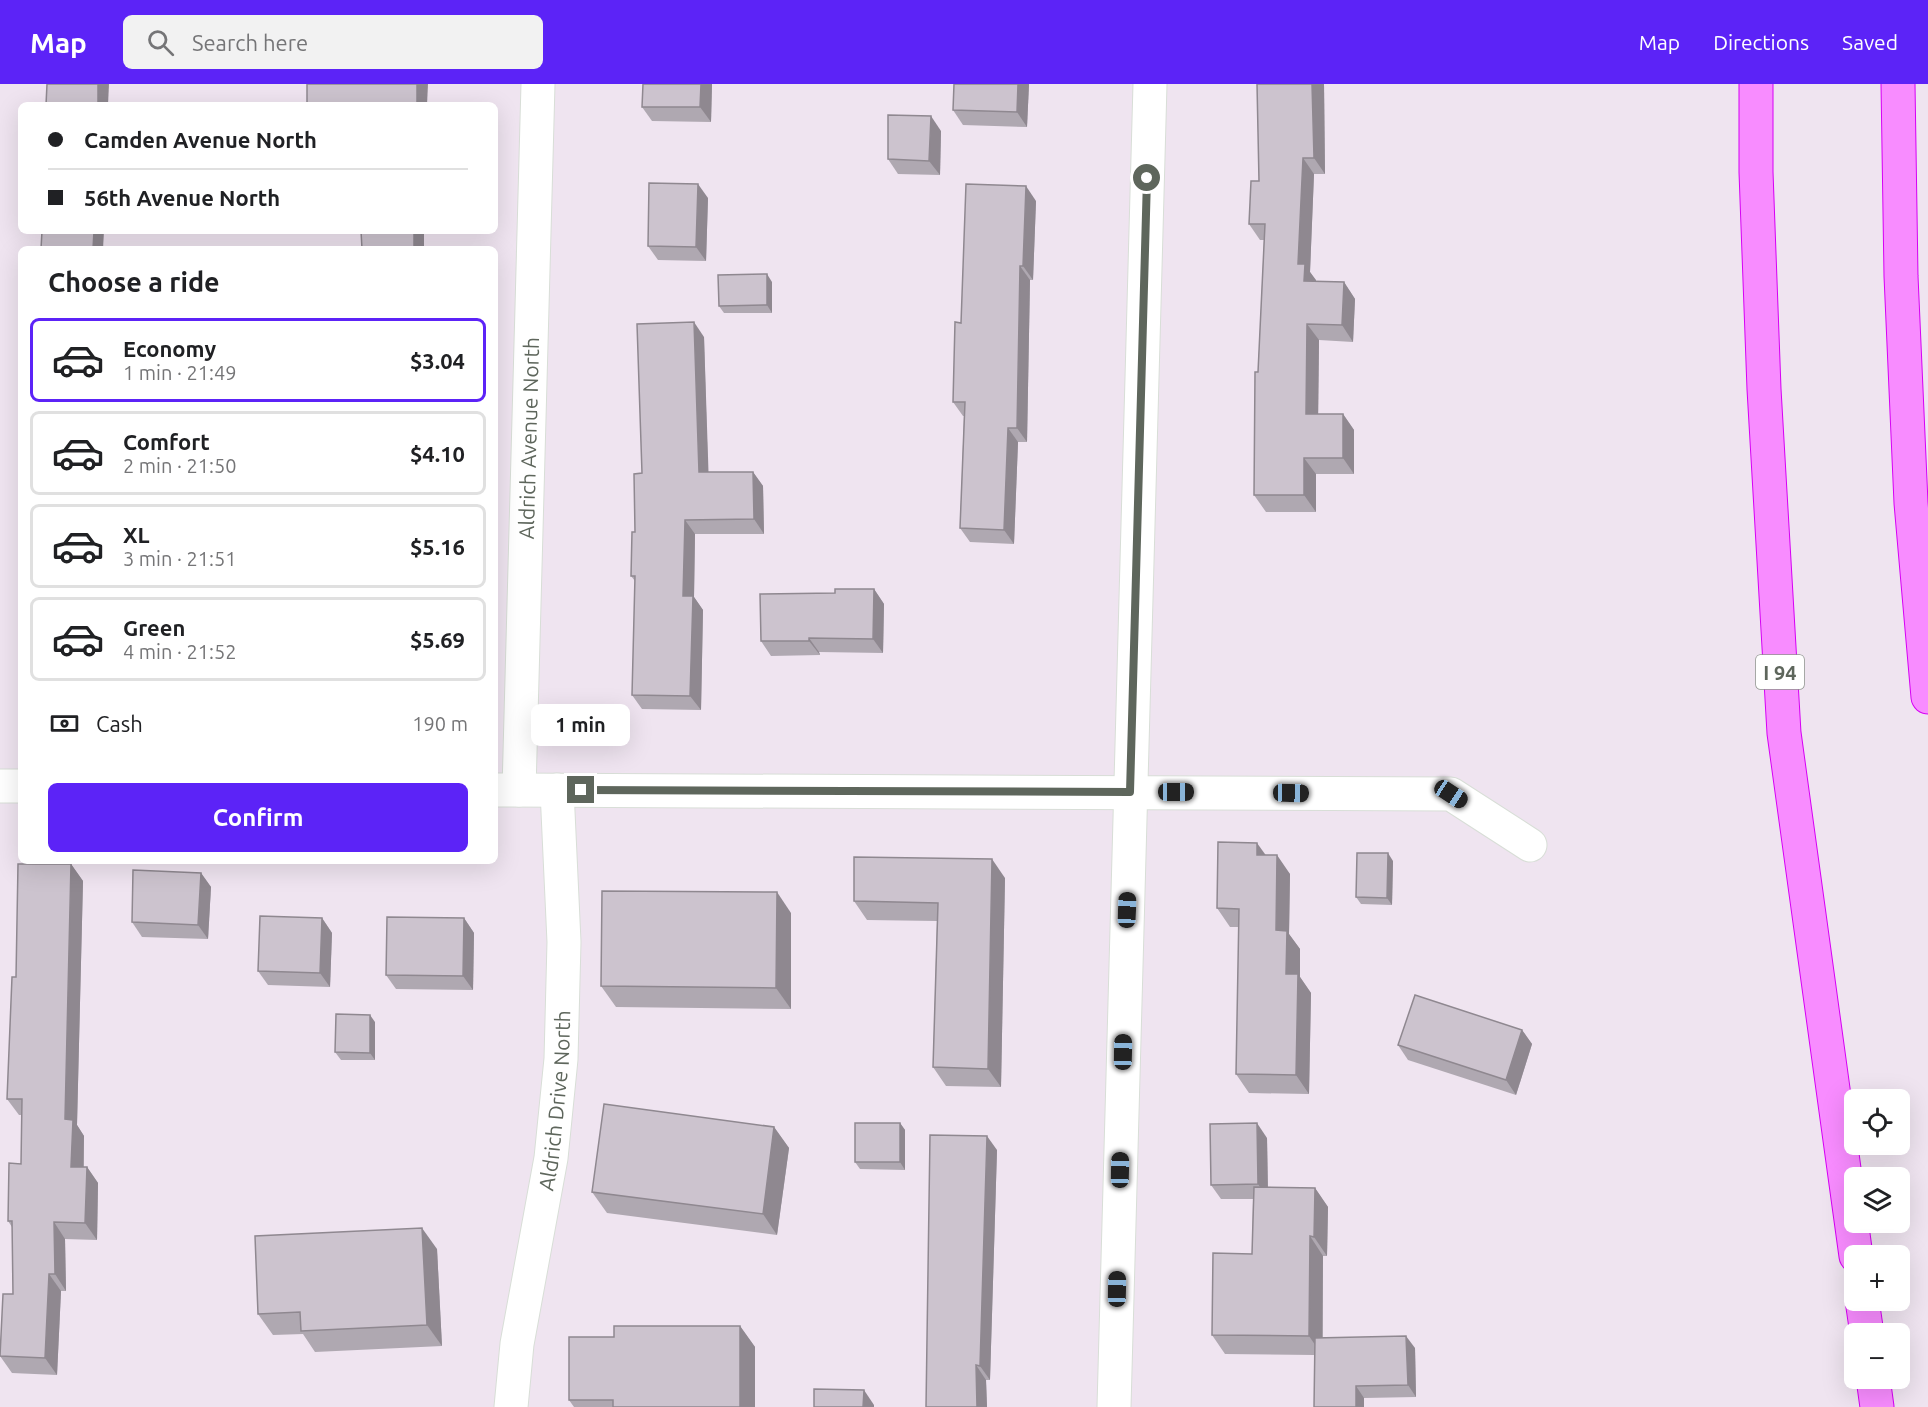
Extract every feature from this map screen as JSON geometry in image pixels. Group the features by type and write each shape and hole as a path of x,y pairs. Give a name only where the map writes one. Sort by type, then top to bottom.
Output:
{"highway":[{"name":"I 94","path":"1756,84 1764,389 1784,733 1854,1245"},
{"path":"1898,84 1901,276 1911,503 1928,697"},
{"path":"1875,1389 1877,1407"}],"street":[{"name":"Aldrich Avenue North","path":"507,790 538,84"},
{"path":"1114,1407 1149,84"},
{"path":"0,786 18,786"},
{"path":"507,790 1451,794 1530,845"},
{"name":"Aldrich Drive North","path":"511,1407 517,1344 550,1158 561,1059 564,942 557,790"}],"building":[{"path":"47,84 98,84 98,102 46,102"},
{"path":"307,84 417,84 417,102 307,102"},
{"path":"643,84 701,84 700,107 642,107"},
{"path":"954,84 1018,84 1017,112 953,110"},
{"path":"1257,84 1312,84 1314,158 1303,158 1298,264 1305,264 1304,281 1344,282 1342,325 1307,324 1306,414 1343,414 1343,458 1304,458 1304,495 1254,495 1255,372 1258,372 1265,224 1249,224 1251,181 1259,181"},
{"path":"888,115 931,116 929,161 888,159"},
{"path":"649,183 698,184 696,247 648,246"},
{"path":"966,184 1026,186 1023,266 1020,266 1017,428 1008,428 1004,530 960,528 965,402 953,402 955,322 961,323"},
{"path":"42,234 94,234 93,246 41,246"},
{"path":"361,234 414,234 414,246 362,246"},
{"path":"767,274 767,305 719,306 718,275"},
{"path":"694,322 699,472 753,472 754,519 685,520 683,596 693,596 690,696 632,695 635,576 631,576 632,532 635,532 634,474 642,473 637,324"},
{"path":"835,589 874,589 873,639 809,638 809,641 761,641 760,594 835,593"},
{"path":"1218,842 1257,843 1257,855 1277,855 1276,930 1287,931 1286,974 1298,974 1296,1075 1236,1074 1239,909 1217,908"},
{"path":"1357,853 1388,853 1387,898 1356,897"},
{"path":"854,857 992,859 988,1069 933,1067 938,903 854,901"},
{"path":"18,864 71,864 65,1119 73,1120 71,1167 87,1167 85,1223 54,1222 55,1274 49,1274 45,1358 0,1356 3,1294 13,1294 12,1221 8,1221 9,1163 21,1164 22,1099 7,1099 12,977 16,977"},
{"path":"133,870 201,873 198,925 132,922"},
{"path":"602,891 777,892 776,988 601,986"},
{"path":"260,916 322,918 320,973 258,971"},
{"path":"387,917 464,918 463,976 386,975"},
{"path":"1415,995 1522,1030 1506,1080 1398,1045"},
{"path":"336,1014 370,1015 370,1053 335,1052"},
{"path":"604,1104 774,1127 763,1214 592,1192"},
{"path":"855,1123 900,1123 900,1162 855,1162"},
{"path":"1257,1123 1258,1184 1211,1185 1210,1124"},
{"path":"930,1135 987,1136 980,1366 976,1365 977,1407 926,1407"},
{"path":"1254,1187 1315,1188 1314,1237 1310,1236 1309,1336 1212,1335 1213,1253 1252,1254"},
{"path":"422,1228 427,1325 301,1331 300,1312 258,1314 255,1236"},
{"path":"614,1326 740,1326 740,1407 613,1407 613,1400 569,1400 569,1337 614,1337"},
{"path":"1406,1336 1408,1385 1356,1386 1356,1407 1314,1407 1315,1338"},
{"path":"814,1389 864,1390 863,1407 814,1407"}],"route":[{"path":"581,790 1130,792 1147,178"}]}
